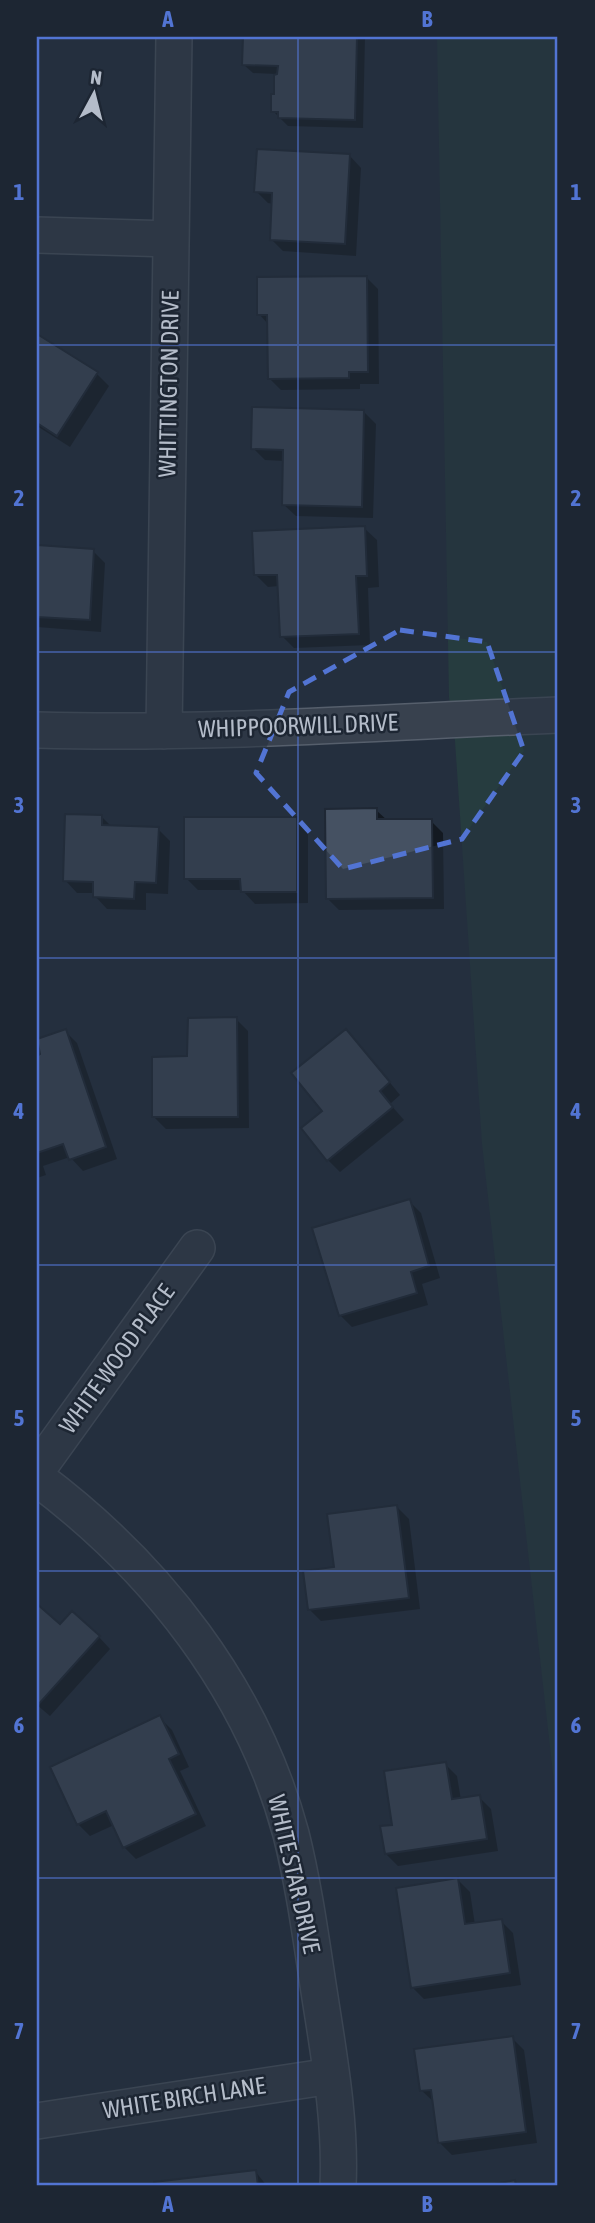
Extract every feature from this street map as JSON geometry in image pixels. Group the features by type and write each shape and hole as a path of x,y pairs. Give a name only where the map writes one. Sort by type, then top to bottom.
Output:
{"street":[{"name":"WHITTINGTON DRIVE","path":"164,731 174,37"},
{"path":"37,235 171,239"},
{"name":"WHIPPOORWILL DRIVE","path":"37,730 164,731 349,726 558,715"},
{"name":"WHITE WOOD PLACE","path":"37,1470 197,1248"},
{"name":"WHITE STAR DRIVE","path":"37,1478 86,1517 144,1573 196,1637 243,1713 262,1754 291,1834 312,1942 339,2139 338,2186"},
{"name":"WHITE BIRCH LANE","path":"37,2121 331,2076"}],"highlighted area":[{"path":"400,630 487,642 524,751 462,839 343,869 256,773 289,692"}],"green space":[{"path":"437,37 558,37 558,1818 482,1144 455,741 449,697"}],"building":[{"path":"243,37 357,37 355,120 278,118 278,112 271,112 271,94 274,94 274,75 277,74 278,66 242,65"},
{"path":"257,149 350,154 345,244 270,240 272,193 254,192"},
{"path":"367,276 368,372 349,372 349,378 268,379 267,315 257,315 257,277"},
{"path":"37,334 98,372 57,436 37,423"},
{"path":"252,407 364,410 362,507 282,505 283,450 251,449"},
{"path":"365,526 367,576 356,576 359,634 280,637 277,575 254,575 252,531"},
{"path":"37,545 94,549 90,620 37,617"},
{"path":"377,808 377,819 432,819 433,898 326,899 325,809"},
{"path":"65,814 102,815 102,825 159,827 156,883 135,882 134,899 93,897 93,882 63,881"},
{"path":"184,817 297,817 297,892 241,892 240,879 184,879"},
{"path":"237,1017 238,1117 152,1117 152,1057 187,1056 188,1018"},
{"path":"66,1029 106,1147 69,1160 63,1144 37,1153 37,1056 40,1054 37,1039"},
{"path":"346,1029 390,1082 380,1091 393,1107 327,1161 301,1128 322,1111 291,1073"},
{"path":"410,1199 429,1266 411,1272 417,1293 339,1316 312,1228"},
{"path":"397,1505 409,1598 308,1610 303,1571 334,1567 327,1514"},
{"path":"37,1604 60,1624 72,1611 100,1636 37,1706"},
{"path":"160,1715 179,1754 169,1759 196,1814 123,1848 106,1811 77,1825 50,1767"},
{"path":"446,1762 452,1799 480,1795 487,1839 385,1854 380,1826 392,1825 384,1771"},
{"path":"458,1878 465,1924 502,1919 510,1973 411,1988 396,1888"},
{"path":"513,2036 526,2132 438,2143 431,2090 420,2091 414,2049"},
{"path":"256,2170 258,2186 154,2186 154,2182"},
{"path":"515,2180 516,2186 485,2186"}]}
